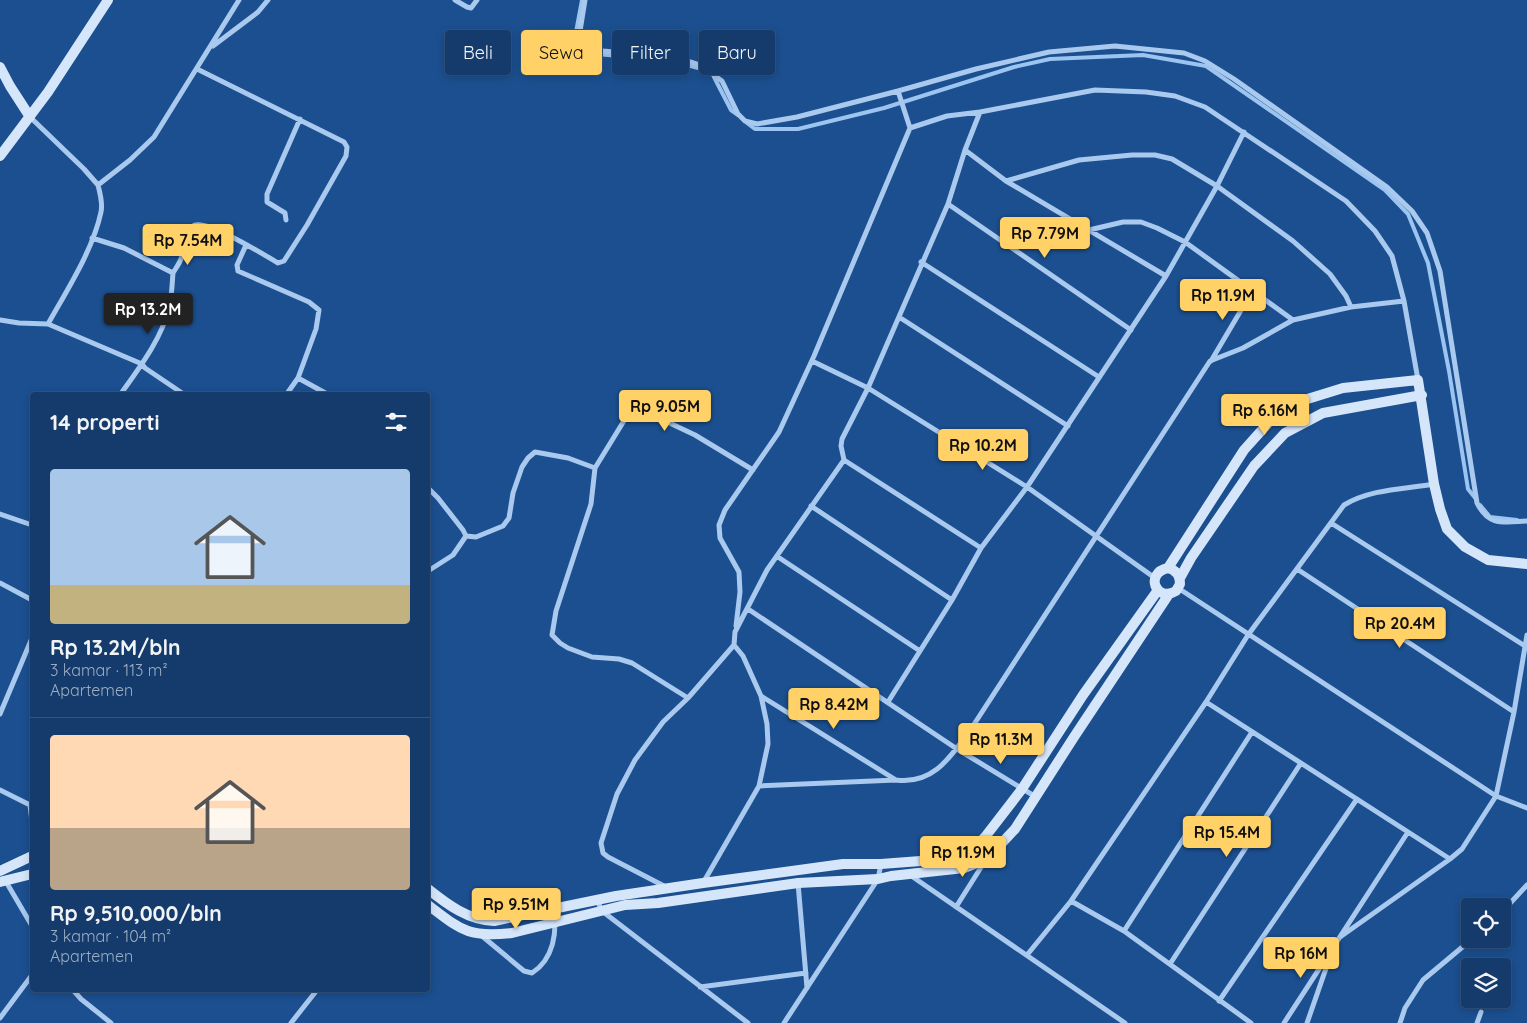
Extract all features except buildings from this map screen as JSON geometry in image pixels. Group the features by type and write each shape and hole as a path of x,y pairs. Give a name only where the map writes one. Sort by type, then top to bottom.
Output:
{"street":[{"path":"0,156 48,92 108,0"},
{"path":"98,185 130,160 154,137 239,0"},
{"path":"210,47 258,12 268,0"},
{"path":"455,0 467,8 471,8 476,0"},
{"path":"585,0 580,31 581,37 589,47 603,51 679,58 700,65 722,81 738,114 751,124 797,117 976,69 1049,52 1115,46 1184,53 1205,61 1234,79 1387,187 1412,211 1427,232 1440,271 1477,503 1485,516 1492,520 1503,522 1527,521"},
{"path":"0,67 30,117 84,169 98,185 101,195 102,210 82,263 48,324"},
{"path":"122,392 142,364 164,324 169,307 173,273 180,260 189,233 194,226 198,224 220,231 278,263 284,261 307,225 346,156 347,147 344,142 197,69"},
{"path":"909,126 947,116 980,112 1095,90 1146,92 1175,96 1205,107 1346,201 1375,231 1392,256 1404,301 1422,395 1434,484 1447,529 1466,547 1488,560 1527,564"},
{"path":"670,889 608,858 603,853 601,843 617,794 635,760 663,722 688,698 734,645 740,599 738,572 720,538 719,525 725,510 779,432 812,361 909,126 898,91"},
{"path":"980,112 965,150 948,204 921,262 868,388 842,439 841,446 844,460 981,548"},
{"path":"286,220 284,214 267,202 267,194 300,119"},
{"path":"888,702 952,600 981,548 1068,426 1166,276 1218,186 1244,132"},
{"path":"965,150 1006,181 1166,276"},
{"path":"1006,181 1079,160 1132,155 1154,155 1172,159 1218,186 1293,241 1330,274 1346,296 1351,308"},
{"path":"948,204 1131,330"},
{"path":"1089,230 1122,222 1141,222 1186,242 1293,320"},
{"path":"92,238 124,248 173,273"},
{"path":"246,245 238,265 238,271 309,302 319,310 316,329 298,378 288,392"},
{"path":"921,262 1099,377"},
{"path":"760,786 896,780 909,782 919,780 935,772 957,749 971,729 1210,361 1253,290"},
{"path":"1210,361 1243,348 1293,320 1351,308 1404,301"},
{"path":"899,317 1068,426"},
{"path":"0,320 48,324 142,364 179,392"},
{"path":"812,361 868,388 1027,486 1155,578"},
{"path":"298,378 324,392"},
{"path":"1176,587 1163,594 1155,585 1155,578 1159,571 1168,568 1244,450 1270,422 1301,401 1343,388 1418,380"},
{"path":"956,907 987,859 1015,829 1037,797 1074,737 1176,587 1192,558 1254,466 1285,433 1323,413 1422,395"},
{"path":"688,698 632,663 619,659 592,657 568,648 552,635 556,611 591,504 595,468 630,411 640,409 695,435 754,470"},
{"path":"466,536 476,537 495,531 503,526 508,518 513,492 522,467 535,452 568,458 595,468"},
{"path":"735,632 766,570 778,556 844,460"},
{"path":"1027,955 1071,901 1206,702 1248,635 1344,505 1355,498 1434,484"},
{"path":"430,490 466,536"},
{"path":"811,506 952,600"},
{"path":"0,514 30,524"},
{"path":"1330,523 1525,646"},
{"path":"430,569 453,555 466,536"},
{"path":"778,556 920,651"},
{"path":"1168,568 1176,571 1176,587"},
{"path":"1297,569 1514,712"},
{"path":"0,583 30,599"},
{"path":"1176,587 1496,796 1527,808"},
{"path":"430,890 462,913 482,920 494,921 597,900 703,883 843,864 881,864 947,859 961,855 973,850 1022,789 1083,695 1158,590"},
{"path":"748,609 957,749 1037,797"},
{"path":"1340,937 1462,849 1496,796 1514,712 1527,635"},
{"path":"0,714 30,643"},
{"path":"703,883 760,786 768,744 767,724 761,696 743,656 734,645"},
{"path":"761,696 896,780"},
{"path":"1206,702 1450,859"},
{"path":"1124,931 1252,732"},
{"path":"1170,964 1300,763"},
{"path":"0,790 30,805"},
{"path":"1219,1001 1357,799"},
{"path":"1284,1023 1408,832"},
{"path":"2,878 30,857"},
{"path":"430,906 458,928 480,935 512,933 625,905 658,903 798,883 878,879 964,868 987,859"},
{"path":"784,1023 878,879 881,864"},
{"path":"2,878 30,874"},
{"path":"909,875 1125,1023"},
{"path":"2,878 30,923"},
{"path":"798,883 807,989"},
{"path":"1511,902 1527,885"},
{"path":"597,900 602,911 748,1023"},
{"path":"1071,901 1124,931 1251,1023"},
{"path":"480,935 524,971 532,972 541,966 551,950 556,923 554,909"},
{"path":"1307,1023 1334,946"},
{"path":"1400,1023 1405,1008 1423,980 1461,948"},
{"path":"700,988 806,973"},
{"path":"0,1018 30,978"},
{"path":"75,992 111,1023"},
{"path":"291,1023 315,992"},
{"path":"1476,1023 1481,1012"}],"waterway":[{"path":"582,0 576,32 580,45 597,54 672,61 699,68"},
{"path":"747,123 755,129 798,129 884,108 1014,67 1050,59 1143,55 1206,66 1385,190 1408,214 1428,263 1449,371 1468,489 1476,499"},
{"path":"714,77 731,110 738,115"},
{"path":"1480,505 1490,517 1517,520"}]}
